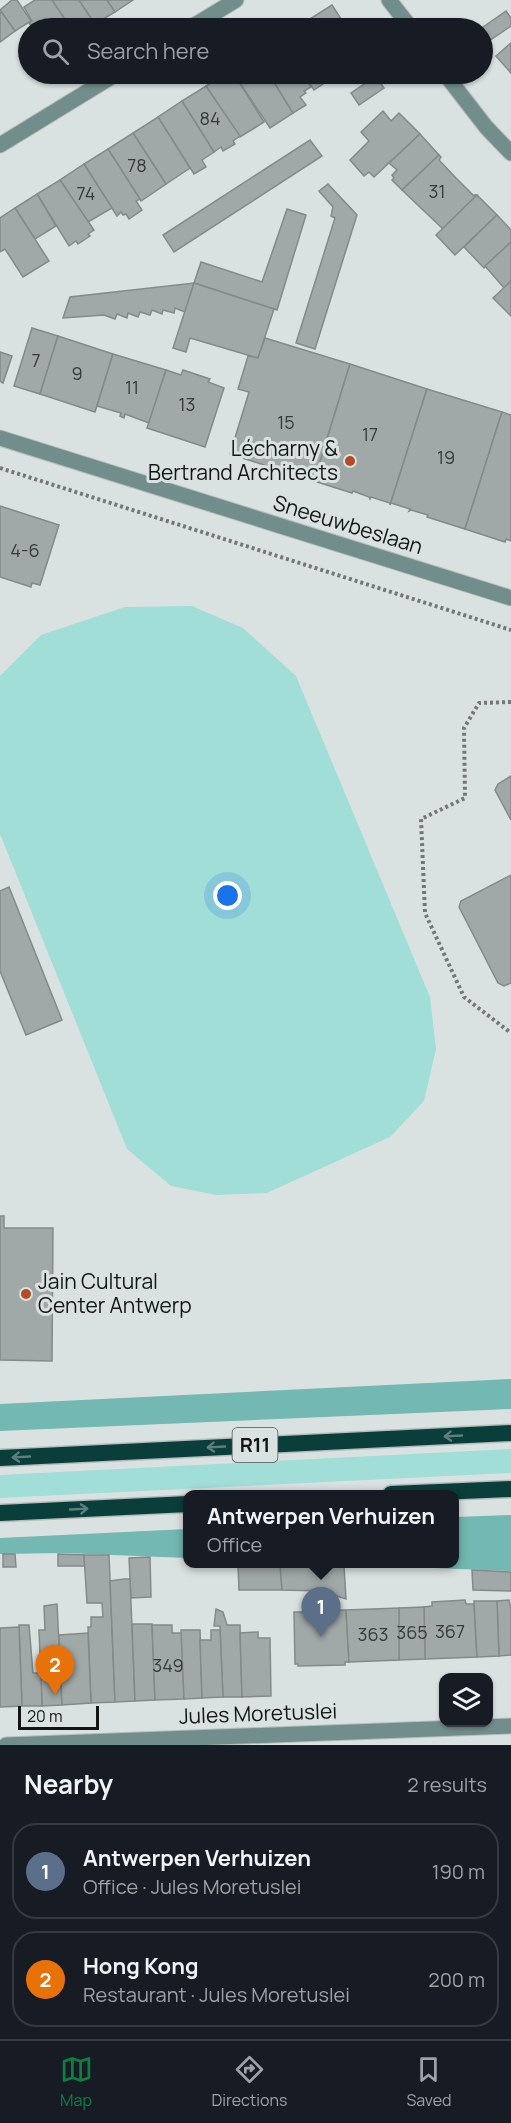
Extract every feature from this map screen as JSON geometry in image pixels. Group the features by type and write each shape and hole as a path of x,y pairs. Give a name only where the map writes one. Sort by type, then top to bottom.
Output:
{"highway":[{"name":"R11","path":"0,1458 511,1433"},
{"path":"459,1491 511,1489"},
{"path":"0,1513 183,1504"}],"street":[{"path":"206,18 236,0"},
{"path":"389,0 403,18"},
{"path":"0,145 100,84"},
{"path":"453,84 486,127 511,153"},
{"name":"Sneeuwbeslaan","path":"0,438 511,598"},
{"name":"Jules Moretuslei","path":"6,1745 511,1726"}],"path":[{"path":"0,468 511,630"},
{"path":"511,702 479,703 464,728 465,798 421,819 425,913 464,997 511,1033"}],"shaded area":[{"path":"192,606 243,628 296,676 430,997 436,1049 424,1101 390,1137 267,1193 216,1195 171,1186 127,1149 0,834 0,676 41,635 125,607"},
{"path":"511,1379 511,1409 0,1431 0,1404"},
{"path":"511,1449 511,1473 0,1498 0,1475"},
{"path":"511,1515 511,1571 435,1568 459,1568 459,1517"},
{"path":"183,1529 183,1558 62,1553 0,1554 0,1538"}],"building":[{"path":"12,0 17,0 29,18 18,18 18,29 15,31 0,10"},
{"path":"35,0 52,0 64,18 30,18 24,7"},
{"path":"52,0 79,0 91,18 64,18"},
{"path":"79,0 107,0 115,12 105,18 91,18"},
{"path":"107,0 133,0 115,12"},
{"path":"332,5 340,18 311,18"},
{"path":"0,10 15,31 0,42"},
{"path":"506,11 511,18 511,26 493,38 493,20"},
{"path":"511,43 511,73 496,56"},
{"path":"209,84 240,84 264,122 240,137 206,86"},
{"path":"241,84 275,84 293,113 270,128"},
{"path":"275,84 309,84 311,87 300,97 306,105 293,113"},
{"path":"310,84 323,84 314,90"},
{"path":"364,84 381,84 384,88 359,105 351,93"},
{"path":"206,86 240,136 233,141 235,144 223,151 221,147 214,152 182,101"},
{"path":"182,101 214,152 202,160 206,167 194,174 158,117"},
{"path":"383,111 391,121 399,113 420,134 374,177 369,172 364,176 350,160 369,141 361,132"},
{"path":"158,117 190,168 166,184 133,133"},
{"path":"133,133 166,184 141,201 108,149"},
{"path":"420,134 439,155 402,190 392,180 394,178 392,175 397,170 389,163"},
{"path":"310,140 322,156 174,252 163,235"},
{"path":"108,149 140,199 136,201 142,210 129,219 121,212 117,216 84,164"},
{"path":"439,155 441,157 439,160 456,178 473,195 477,195 443,229 402,190"},
{"path":"84,164 112,208 88,222 60,180"},
{"path":"60,180 94,230 88,234 90,236 78,244 76,241 69,246 37,194"},
{"path":"328,184 357,215 315,349 296,343 335,218 331,216 333,207 319,191"},
{"path":"37,194 56,226 35,239 15,208"},
{"path":"477,195 497,215 455,255 436,235"},
{"path":"15,208 49,261 23,277 5,249 0,252 0,218"},
{"path":"287,209 306,215 277,310 194,283 201,262 262,282"},
{"path":"497,215 511,230 511,242 484,268 464,247"},
{"path":"511,242 511,281 504,288 485,266"},
{"path":"511,281 511,316 493,298"},
{"path":"194,283 185,312 175,308 174,313 163,310 162,314 152,310 150,315 140,312 138,317 128,313 127,318 117,314 115,319 104,315 63,318 70,297"},
{"path":"194,283 274,309 258,358 190,338 186,352 173,348"},
{"path":"32,328 58,336 40,394 14,386"},
{"path":"58,336 113,354 95,412 40,394"},
{"path":"265,338 350,364 314,481 230,454 249,392 238,389 248,356 258,358"},
{"path":"0,352 12,356 3,383 0,381"},
{"path":"113,354 166,370 149,423 125,414 124,418 120,416 121,413 97,406"},
{"path":"350,364 427,389 390,505 390,503 371,497 370,499 353,491 352,493 314,481"},
{"path":"166,370 181,375 183,370 210,379 208,382 224,388 205,447 147,428"},
{"path":"427,389 502,412 465,529 427,517 428,515 409,511 410,509 391,503 390,505"},
{"path":"502,412 511,415 511,541 506,539 505,542 465,529"},
{"path":"0,506 59,525 40,585 32,583 31,587 0,577"},
{"path":"511,776 511,820 495,790 498,784"},
{"path":"511,875 511,983 504,986 498,983 459,907 461,901"},
{"path":"9,887 62,1020 26,1035 0,971 0,891"},
{"name":"Jain Cultural Center Antwerp","path":"0,1216 4,1216 4,1228 53,1228 52,1361 0,1360"},
{"path":"3,1554 15,1554 16,1567 3,1567"},
{"path":"58,1554 84,1555 85,1566 58,1566"},
{"path":"84,1555 109,1555 115,1702 91,1703 88,1627 91,1627 91,1617 103,1617 102,1603 87,1603"},
{"path":"150,1557 151,1597 131,1598 129,1558"},
{"path":"238,1568 280,1568 282,1590 239,1590"},
{"path":"280,1568 344,1568 346,1599 321,1591 282,1590"},
{"path":"472,1570 511,1572 511,1591 473,1590"},
{"path":"130,1579 135,1701 115,1702 110,1581"},
{"path":"465,1600 466,1604 474,1604 477,1657 425,1659 424,1607 432,1606 432,1602"},
{"path":"509,1600 511,1655 499,1656 497,1601"},
{"path":"474,1601 497,1601 499,1656 477,1657"},
{"path":"57,1604 62,1705 42,1706 39,1630 45,1630 44,1606"},
{"path":"337,1607 338,1610 346,1610 349,1662 345,1662 345,1665 298,1666 295,1664 294,1612 304,1612 304,1608"},
{"path":"424,1607 425,1659 399,1660 399,1608"},
{"path":"399,1608 399,1660 349,1662 346,1610"},
{"path":"216,1609 223,1612 227,1625 240,1625 242,1697 223,1697 220,1626 214,1626"},
{"path":"132,1624 152,1624 155,1700 135,1701"},
{"path":"19,1625 29,1625 33,1673 41,1673 42,1706 22,1706"},
{"path":"152,1625 172,1625 172,1633 182,1633 184,1699 155,1700"},
{"path":"19,1627 22,1706 0,1707 0,1628"},
{"path":"181,1630 200,1630 202,1698 184,1699"},
{"path":"211,1630 220,1630 223,1697 202,1698 200,1640 211,1640"},
{"path":"258,1632 258,1638 270,1638 271,1696 242,1697 240,1633"},
{"path":"88,1633 91,1703 62,1705 59,1635"}],"place":[{"name":"Lécharny & Bertrand Architects","path":"350,461"},
{"name":"Jain Cultural Center Antwerp","path":"26,1294"},
{"name":"Antwerpen Verhuizen","path":"321,1637"},
{"name":"Hong Kong","path":"55,1695"}]}
